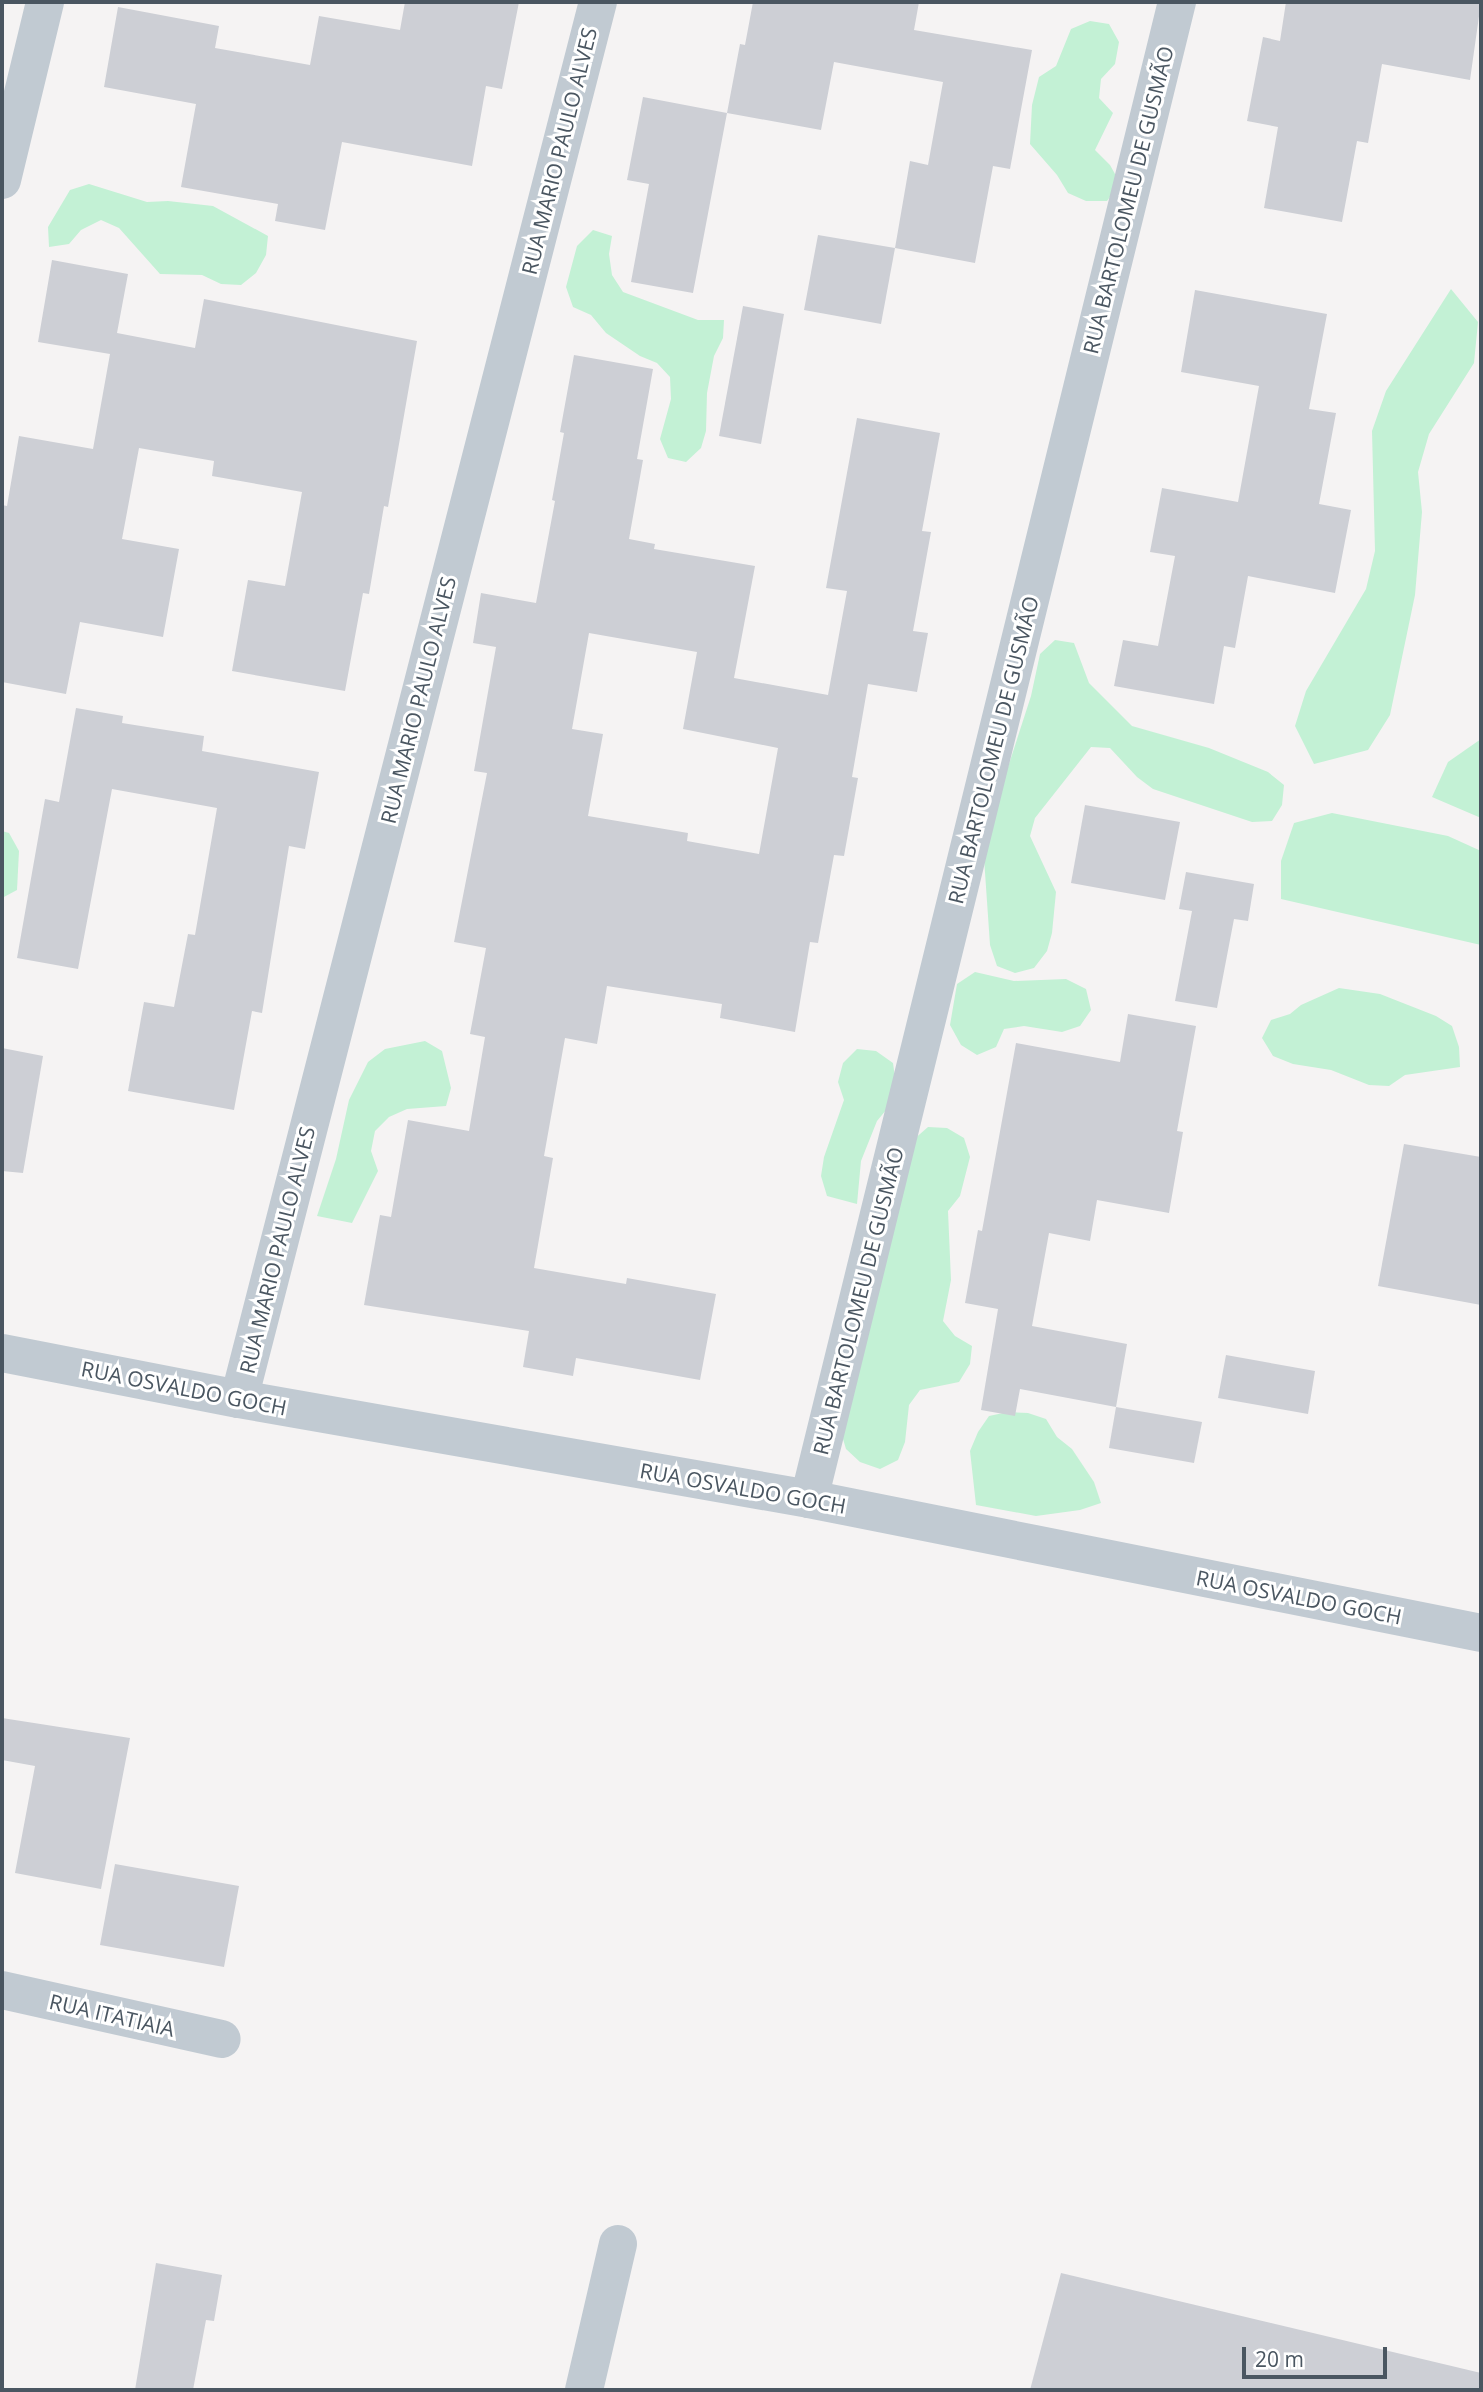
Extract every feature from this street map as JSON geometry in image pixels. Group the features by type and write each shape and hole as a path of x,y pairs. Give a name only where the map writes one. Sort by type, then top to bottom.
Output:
{"street":[{"path":"2,180 45,2"},
{"name":"RUA MARIO PAULO ALVES","path":"239,1399 598,2"},
{"name":"RUA BARTOLOMEU DE GUSMÃO","path":"809,1499 1177,2"},
{"name":"RUA OSVALDO GOCH","path":"2,1353 239,1399 809,1499 1481,1633"},
{"name":"RUA ITATIAIA","path":"2,1990 222,2039"},
{"path":"584,2390 618,2244"}],"green space":[{"path":"1090,21 1109,24 1119,42 1115,64 1101,79 1099,98 1113,113 1095,150 1110,165 1120,183 1107,201 1086,201 1068,193 1057,175 1030,144 1032,105 1039,77 1056,66 1071,29"},
{"path":"89,184 147,202 168,201 213,206 268,236 266,255 256,273 241,285 221,284 202,275 160,274 119,228 101,220 81,230 69,244 49,247 48,227 70,190"},
{"path":"593,230 612,236 609,254 612,275 623,292 698,320 724,320 723,338 714,356 707,393 706,431 701,448 686,462 668,458 660,439 671,399 670,377 657,363 640,356 606,333 591,315 573,307 566,287 577,246"},
{"path":"1451,289 1478,322 1474,363 1429,434 1418,472 1422,512 1415,595 1390,715 1368,750 1314,764 1295,726 1306,691 1366,589 1375,551 1372,431 1386,391"},
{"path":"1055,640 1074,643 1089,683 1132,726 1209,748 1268,772 1284,785 1282,805 1272,821 1252,822 1153,789 1137,777 1110,748 1091,747 1035,818 1030,836 1056,892 1052,933 1047,951 1034,968 1015,973 997,966 990,945 984,858 998,798 1031,696 1040,654"},
{"path":"1481,739 1481,818 1432,797 1448,762"},
{"path":"1332,813 1448,836 1481,851 1481,945 1281,899 1281,861 1294,823"},
{"path":"2,831 9,833 19,851 17,890 2,898"},
{"path":"975,972 1014,981 1066,979 1086,989 1091,1010 1080,1026 1062,1032 1024,1026 1004,1029 996,1047 977,1055 961,1045 950,1025 957,984"},
{"path":"1339,988 1380,994 1436,1016 1452,1026 1459,1047 1460,1067 1405,1075 1389,1086 1369,1085 1331,1070 1293,1064 1273,1056 1262,1038 1271,1020 1290,1014 1301,1005"},
{"path":"425,1041 442,1051 451,1088 446,1106 407,1109 389,1117 375,1131 371,1151 378,1171 352,1223 317,1216 336,1159 349,1100 368,1062 385,1049"},
{"path":"857,1049 876,1051 893,1063 896,1085 891,1104 877,1121 861,1161 857,1204 827,1196 821,1176 824,1157 844,1100 838,1082 843,1063"},
{"path":"928,1127 947,1128 964,1138 970,1157 960,1196 948,1211 951,1280 943,1321 955,1336 972,1346 970,1364 959,1382 920,1390 909,1405 905,1442 898,1460 880,1469 860,1462 846,1449 840,1429 912,1141"},
{"path":"1008,1412 1028,1413 1046,1419 1057,1437 1072,1449 1094,1482 1101,1503 1080,1510 1036,1516 976,1505 970,1451 989,1416"}],"building":[{"path":"405,2 519,2 502,89 486,86 472,166 342,142 325,230 275,221 278,204 181,187 196,104 104,87 118,7 219,26 215,48 310,65 319,16 400,30"},
{"path":"753,2 919,2 914,30 1032,50 1010,169 993,166 975,263 895,248 910,161 928,165 943,82 834,62 821,130 727,113 740,44 745,45"},
{"path":"1286,2 1481,2 1470,80 1382,64 1368,143 1357,141 1342,222 1264,208 1278,127 1247,121 1263,37 1280,41"},
{"path":"643,97 727,113 693,293 631,282 649,184 627,180"},
{"path":"818,235 895,248 881,324 804,310"},
{"path":"52,260 128,274 117,333 195,348 204,299 417,341 388,507 384,506 369,594 363,593 345,691 232,671 248,580 285,586 302,492 212,476 214,461 139,448 122,539 179,549 163,637 80,622 66,694 2,682 2,505 7,506 19,436 93,449 110,354 38,342"},
{"path":"1195,290 1327,314 1309,409 1336,413 1319,504 1351,510 1335,593 1248,576 1235,648 1224,646 1214,704 1114,686 1123,640 1158,646 1175,556 1150,552 1162,488 1238,502 1259,386 1181,372"},
{"path":"743,306 784,314 761,444 719,436"},
{"path":"574,355 653,369 637,459 643,460 629,539 655,544 654,549 755,566 734,678 828,695 847,591 826,588 857,418 940,433 922,531 931,532 913,631 928,633 917,692 868,684 852,777 858,778 844,856 834,855 818,943 810,942 795,1032 720,1018 722,1004 607,986 597,1044 565,1038 544,1156 553,1158 534,1268 626,1284 627,1278 716,1294 700,1380 576,1358 573,1376 523,1367 529,1331 364,1305 380,1215 391,1217 408,1120 469,1131 485,1037 470,1034 486,948 454,942 487,773 474,771 496,647 473,643 481,593 536,603 555,501 552,500 564,433 560,432","holes":["589,633 697,652 683,729 778,748 759,854 687,841 688,833 588,816 603,734 572,729"]},
{"path":"76,708 123,716 122,723 204,736 202,751 319,772 305,849 289,846 262,1013 252,1011 234,1110 128,1091 144,1002 174,1007 188,934 195,935 217,808 112,789 78,969 17,958 45,799 59,802"},
{"path":"1085,805 1180,822 1165,900 1071,883"},
{"path":"1186,872 1254,884 1248,921 1234,919 1217,1008 1175,1001 1192,911 1179,909"},
{"path":"1128,1014 1196,1026 1177,1131 1183,1132 1169,1213 1097,1200 1090,1241 1049,1233 1032,1326 1127,1344 1116,1407 1020,1389 1015,1416 981,1410 998,1309 965,1303 978,1230 982,1231 1016,1043 1120,1062"},
{"path":"2,1048 43,1056 23,1173 2,1171"},
{"path":"1404,1144 1481,1157 1481,1305 1378,1286"},
{"path":"1226,1355 1315,1371 1308,1414 1218,1398"},
{"path":"1116,1407 1202,1422 1194,1463 1109,1448"},
{"path":"2,1718 130,1738 101,1889 15,1873 35,1766 2,1760"},
{"path":"115,1864 239,1886 224,1967 100,1945"},
{"path":"156,2263 222,2275 214,2321 206,2320 193,2390 135,2390"},
{"path":"1061,2273 1481,2373 1481,2390 1030,2390"}]}
